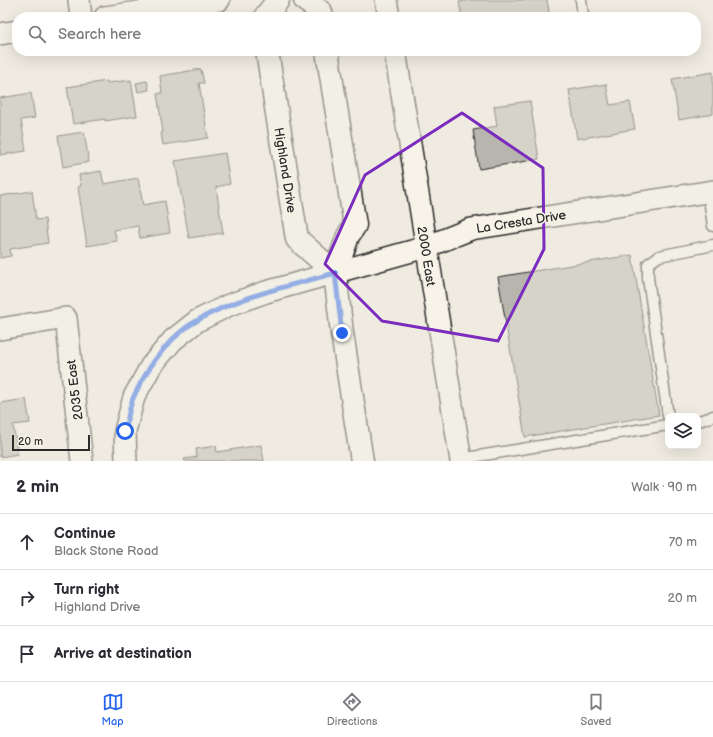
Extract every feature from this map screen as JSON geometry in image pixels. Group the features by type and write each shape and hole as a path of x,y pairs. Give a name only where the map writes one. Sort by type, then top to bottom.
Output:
{"main road":[{"path":"269,12 278,0"},
{"path":"305,0 321,12"},
{"name":"Highland Drive","path":"268,56 297,239 335,273"},
{"path":"328,56 355,224 348,236 335,273 342,333 362,461"}],"street":[{"path":"79,0 80,12"},
{"path":"139,12 219,0"},
{"path":"386,0 388,12"},
{"path":"0,34 12,32"},
{"name":"2000 East","path":"395,56 460,460"},
{"name":"La Cresta Drive","path":"126,461 125,431 134,397 151,366 172,340 197,320 229,305 266,292 426,247 471,229 710,192"},
{"name":"2035 East","path":"0,328 66,318 82,461"}],"lane":[{"path":"581,0 583,12"},
{"path":"710,192 713,226"},
{"path":"668,413 648,278 648,264 659,256 713,245"},
{"path":"701,420 713,416"},
{"path":"460,460 665,426"}],"highlighted area":[{"path":"462,113 543,168 544,249 498,341 382,321 325,264 365,175"}],"building":[{"path":"470,0 547,0 549,12 461,12 459,2"},
{"path":"201,69 204,83 199,83 208,138 163,145 161,133 163,132 157,94 162,93 160,76"},
{"path":"713,72 713,114 679,120 672,79"},
{"path":"131,80 137,116 73,124 67,87 107,81 107,83"},
{"path":"147,81 149,90 138,92 136,83"},
{"path":"606,84 610,105 630,102 635,129 577,139 569,90"},
{"path":"31,93 35,118 21,120 26,151 0,155 0,98"},
{"path":"530,101 539,159 479,169 473,130 497,126 494,106"},
{"path":"84,132 89,162 63,167 58,136"},
{"path":"225,153 230,184 216,187 223,233 189,238 175,161"},
{"path":"101,171 104,184 138,178 143,205 165,201 170,233 140,238 138,226 114,230 117,241 87,246 78,187 81,186 79,175"},
{"path":"32,191 36,220 45,219 48,243 10,249 11,256 0,258 0,196"},
{"path":"632,255 659,415 525,437 498,277"},
{"path":"26,399 30,423 13,425 18,454 0,457 0,403"},
{"path":"261,445 264,461 185,461 184,459 197,457 196,449 216,446 217,452"}],"route":[{"path":"125,431 134,397 151,366 172,340 197,320 229,305 266,292 335,273 342,333"}]}
